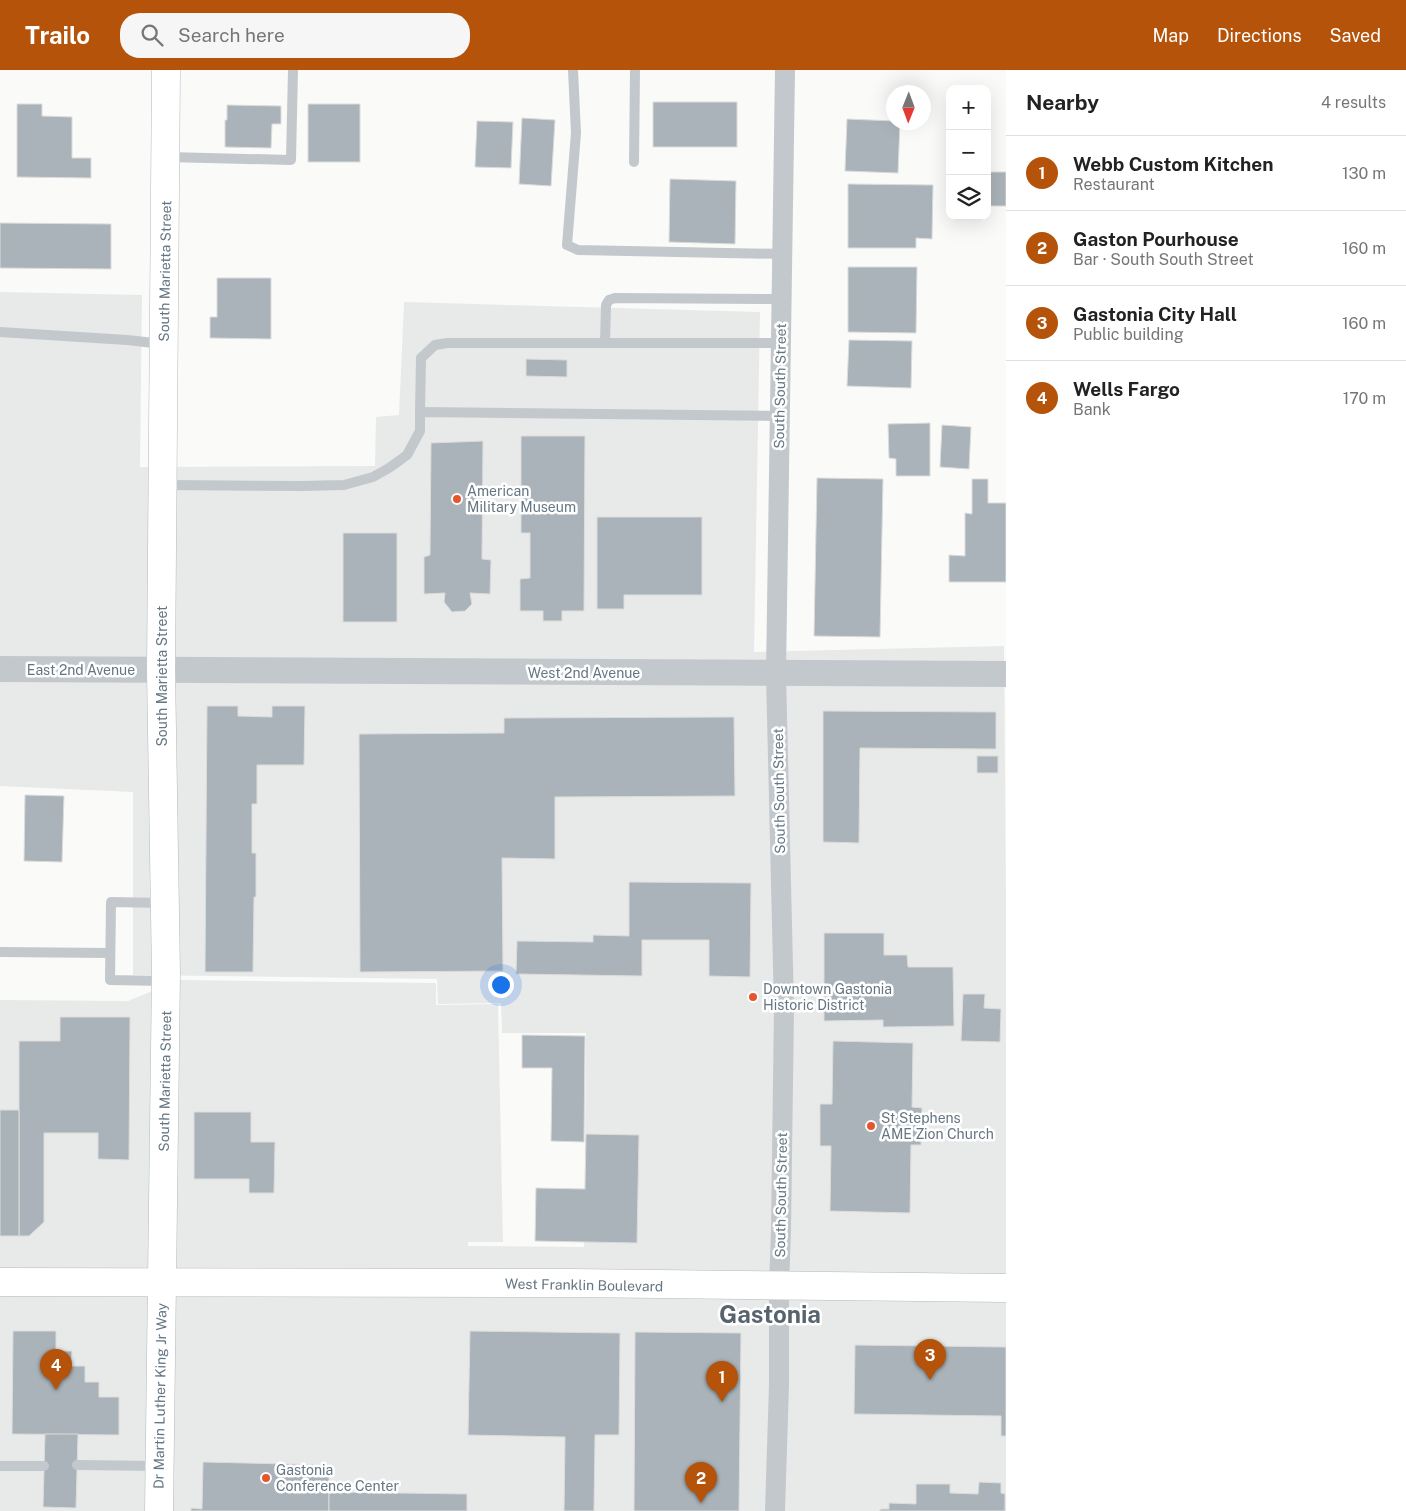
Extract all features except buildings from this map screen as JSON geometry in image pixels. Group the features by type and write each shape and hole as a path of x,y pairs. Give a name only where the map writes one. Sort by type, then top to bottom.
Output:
{"main road":[{"name":"South Marietta Street","path":"162,1282 166,981 161,670 166,70"},
{"name":"West Franklin Boulevard","path":"0,1282 1006,1288"},
{"name":"Dr Martin Luther King Jr Way","path":"159,1511 162,1282"}],"street":[{"name":"South South Street","path":"775,1511 779,1385 784,1008 776,674 785,70"},
{"name":"East 2nd Avenue","path":"0,669 161,670"},
{"name":"West 2nd Avenue","path":"161,670 1006,674"}],"lane":[{"path":"166,157 291,160 293,70"},
{"path":"573,70 576,133 567,245 578,250 783,254"},
{"path":"634,162 635,70"},
{"path":"606,343 606,305 608,300 615,298 782,299"},
{"path":"0,332 164,344"},
{"path":"163,485 344,485 373,477 407,455 420,431 421,358 435,345 447,343 781,343"},
{"path":"420,412 780,416"},
{"path":"165,903 111,902 110,980 166,981"},
{"path":"0,952 110,953"},
{"path":"77,1465 159,1466"},
{"path":"0,1466 44,1466"}],"shaded area":[{"path":"0,292 142,295 140,467 375,466 376,417 399,415 404,302 760,312 754,652 1004,646 1006,1511 0,1511 0,1000 128,1001 179,980 436,983 436,1005 498,1004 503,1242 468,1242 468,1246 584,1247 586,1033 502,1033 501,1003 438,1004 437,979 133,975 133,792 0,786"}],"place":[{"name":"American Military Museum","path":"457,499"},
{"name":"Downtown Gastonia Historic District","path":"753,997"},
{"name":"St Stephens AME Zion Church","path":"871,1126"},
{"name":"Gastonia City Hall","path":"930,1380"},
{"name":"Wells Fargo","path":"56,1390"},
{"name":"Webb Custom Kitchen","path":"722,1402"},
{"name":"Gastonia Conference Center","path":"266,1478"},
{"name":"Gaston Pourhouse","path":"701,1503"}],"district":[{"name":"Gastonia","path":"770,1315"}]}
